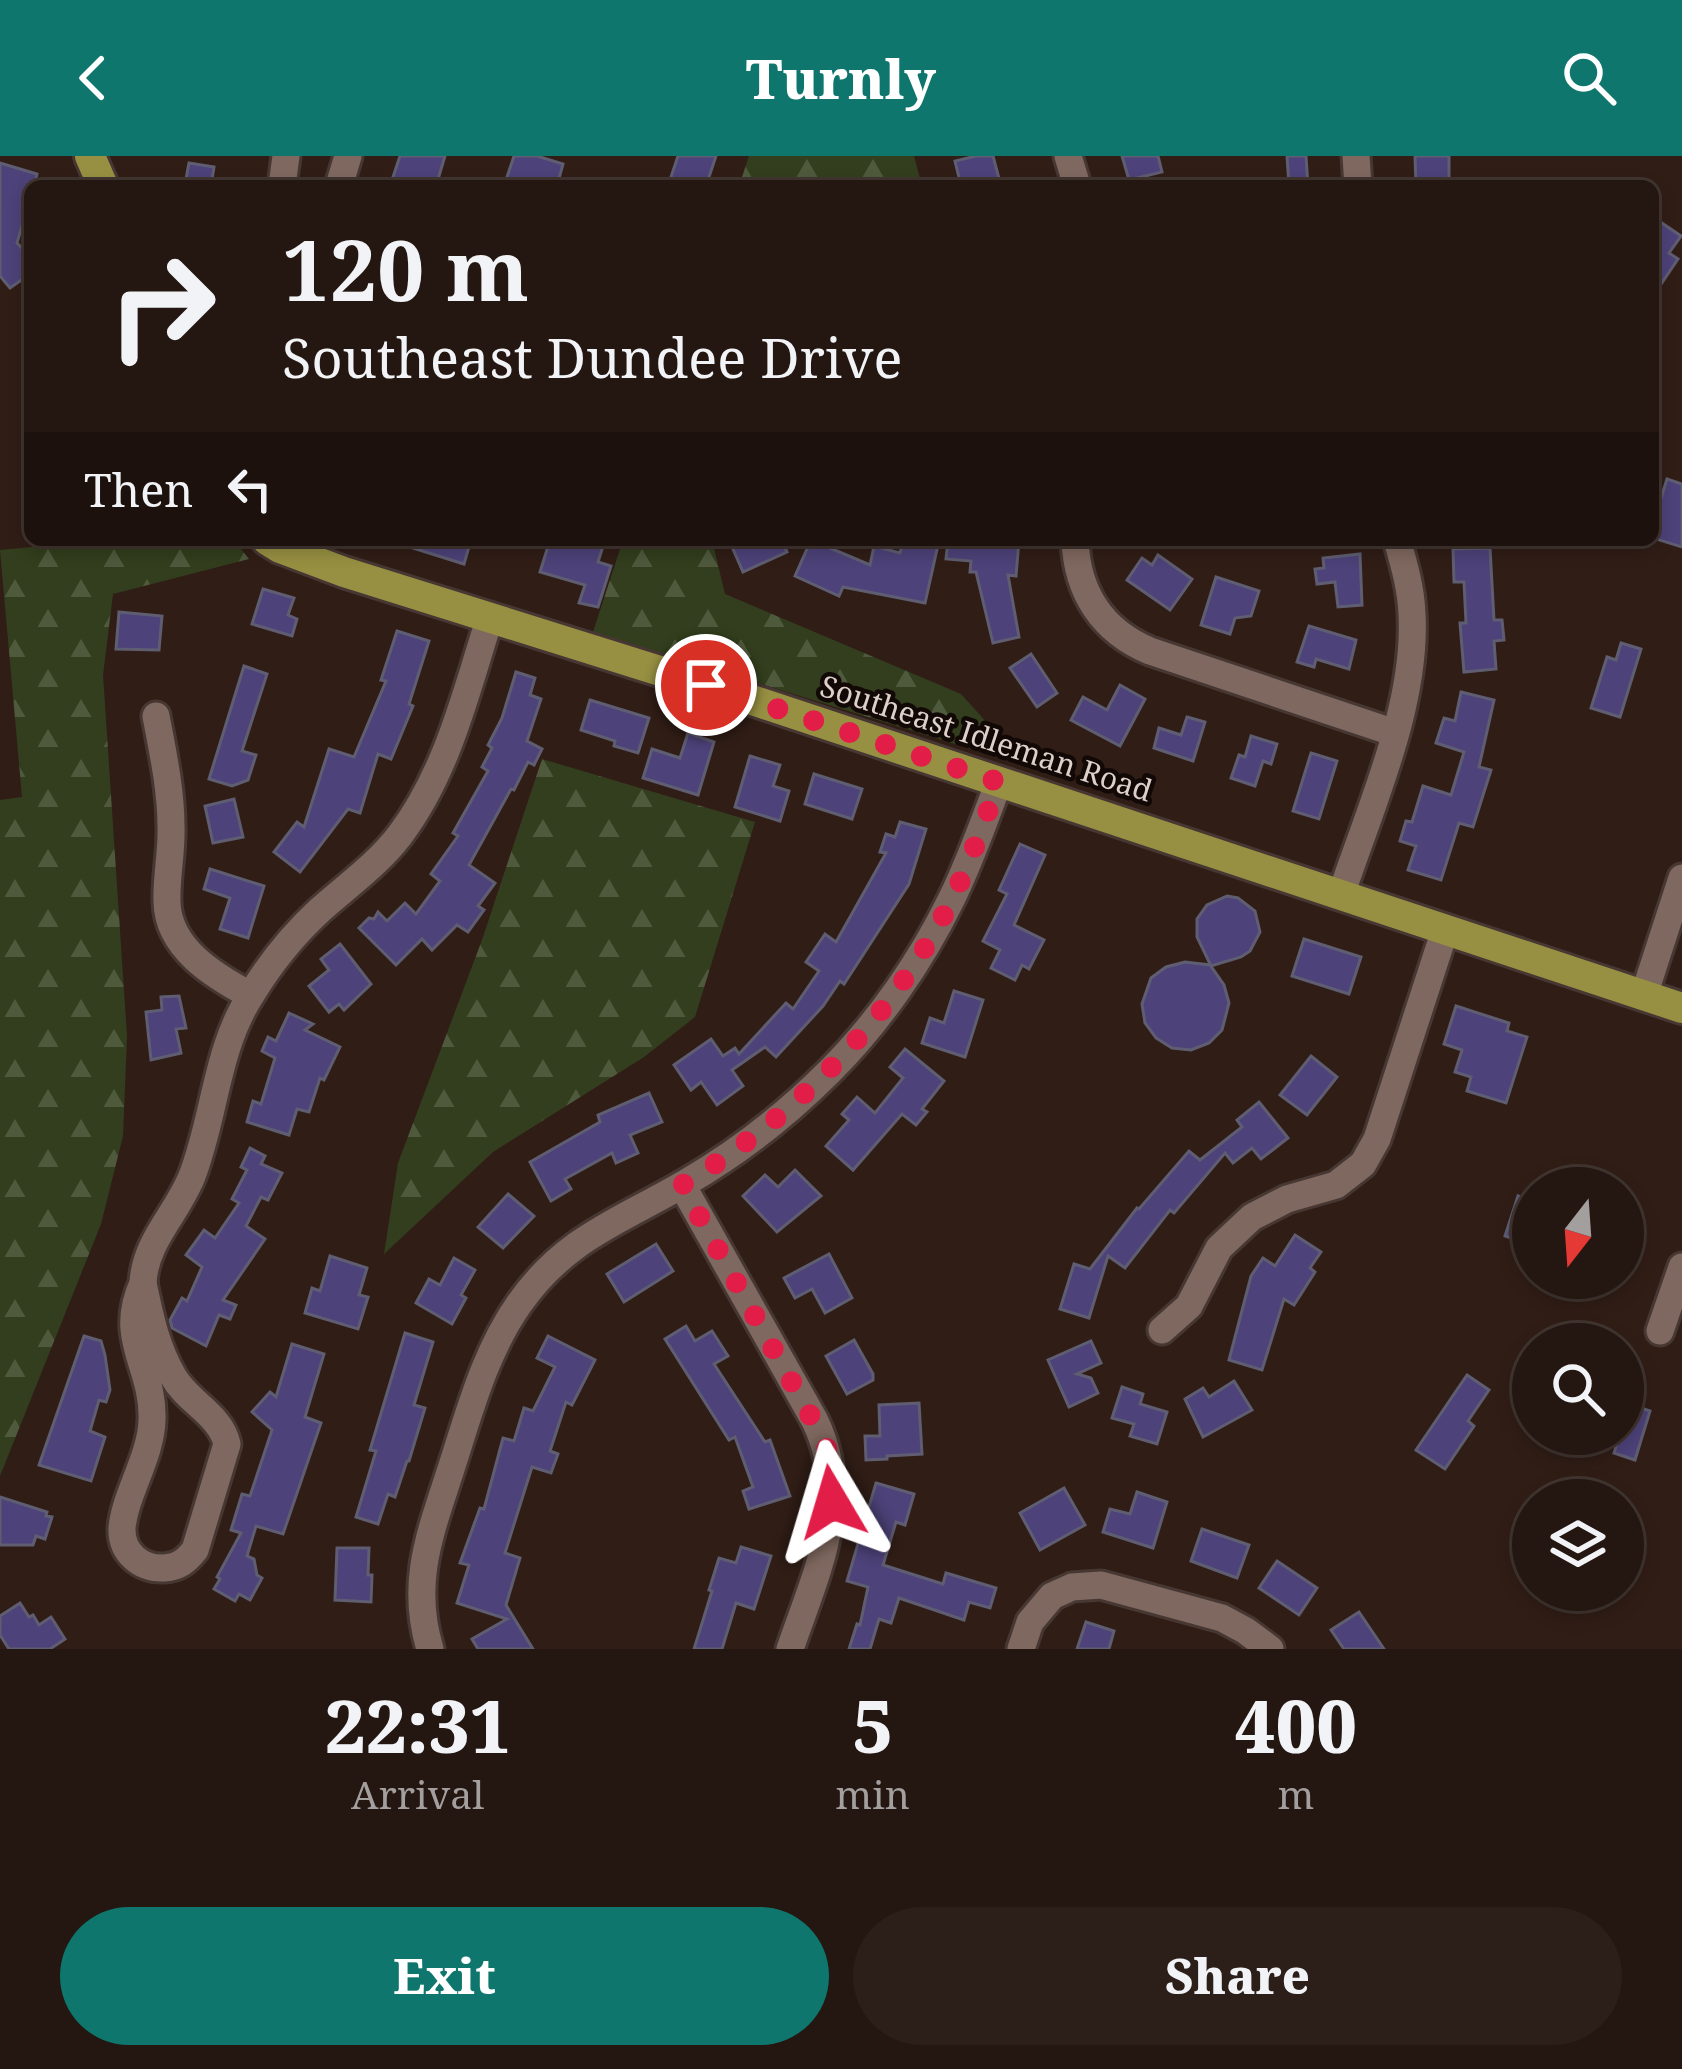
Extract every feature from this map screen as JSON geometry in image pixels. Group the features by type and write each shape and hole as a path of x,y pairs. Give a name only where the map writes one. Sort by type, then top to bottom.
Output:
{"main road":[{"name":"Southeast Idleman Road","path":"313,550 490,617 1682,1008"}],"street":[{"path":"1076,546 1086,595 1108,625 1136,645 1395,733"},
{"path":"1341,895 1407,692 1412,651 1409,584 1399,546"},
{"path":"143,1283 132,1328 152,1400 152,1423 122,1526 123,1542 142,1564 170,1568 184,1563 195,1550 227,1444 224,1432 174,1379 154,1335 144,1265 190,1181 229,1039 250,995 316,914 398,838 440,767 490,617"},
{"path":"156,716 169,793 167,906 172,925 197,961 250,995"},
{"path":"430,1649 420,1593 424,1553 475,1397 505,1324 540,1276 571,1248 719,1162 827,1074 902,982 950,902 999,782"},
{"path":"1644,995 1682,878"},
{"path":"1162,1330 1189,1306 1219,1248 1252,1217 1287,1199 1336,1185 1363,1164 1377,1139 1445,930"},
{"path":"682,1185 815,1421 831,1464 827,1537 790,1649"},
{"path":"1660,1331 1682,1267"},
{"path":"1022,1649 1030,1622 1052,1596 1072,1587 1101,1585 1222,1618 1270,1649"}],"green space":[{"path":"749,156 914,156 920,180 741,180"},
{"path":"239,546 249,559 113,594 103,675 127,1036 123,1136 101,1224 0,1476 0,800 22,797 0,550"},
{"path":"621,546 713,546 725,594 961,694 1026,766 593,632"},
{"path":"542,759 755,822 695,1017 644,1057 493,1152 384,1254 398,1163 482,940"}],"building":[{"path":"400,156 445,156 438,180 392,180"},
{"path":"514,156 537,156 563,164 559,180 506,180"},
{"path":"678,156 716,156 708,180 670,180"},
{"path":"993,156 999,180 960,180 955,161"},
{"path":"1122,156 1158,156 1162,172 1129,180"},
{"path":"1287,156 1306,156 1308,180 1289,180"},
{"path":"1415,156 1449,156 1449,180 1416,180"},
{"path":"0,163 37,174 36,180 24,180 24,219 17,243 24,250 24,278 10,288 0,276"},
{"path":"189,163 214,167 212,180 186,179"},
{"path":"1659,221 1681,236 1669,253 1678,259 1659,287"},
{"path":"1667,479 1682,484 1682,547 1659,540 1659,505"},
{"path":"406,546 469,546 464,564"},
{"path":"548,546 603,546 598,562 611,566 598,607 579,603 585,585 540,572"},
{"path":"732,546 784,546 787,552 743,572"},
{"path":"808,546 825,546 870,565 874,546 900,553 902,546 938,546 925,603 843,587 839,596 795,576"},
{"path":"947,546 1018,546 1016,576 1008,575 1019,637 993,643 976,572 970,572 971,561 946,559"},
{"path":"1490,548 1494,620 1502,620 1504,640 1494,641 1496,669 1464,672 1460,623 1466,623 1464,582 1454,582 1453,549"},
{"path":"1360,554 1362,605 1338,607 1335,582 1317,584 1315,569 1324,568 1323,558"},
{"path":"1158,555 1192,579 1170,610 1127,580 1142,558 1152,565"},
{"path":"1216,577 1259,591 1251,616 1235,618 1230,634 1201,625"},
{"path":"263,589 294,598 288,615 297,619 292,636 252,624"},
{"path":"119,612 162,616 159,650 116,649"},
{"path":"1309,626 1356,640 1349,669 1316,659 1314,667 1297,662"},
{"path":"397,631 429,641 409,704 413,706 391,759 378,754 360,813 348,809 300,872 274,852 297,822 304,827 329,749 354,757 386,681 381,680"},
{"path":"1621,643 1641,649 1620,717 1591,708 1607,657 1616,660"},
{"path":"1031,654 1057,693 1037,707 1010,668"},
{"path":"244,666 267,674 242,751 256,755 248,780 232,786 209,779"},
{"path":"516,672 535,678 530,695 541,699 527,741 542,749 511,789 469,865 495,883 478,906 484,910 468,932 457,925 432,950 422,939 396,965 359,928 378,912 387,921 405,903 416,914 440,881 431,874 458,836 453,833 488,771 482,767 492,748 488,745"},
{"path":"1120,685 1145,699 1120,746 1071,720 1083,697 1107,710"},
{"path":"1461,692 1494,700 1479,767 1491,770 1473,827 1459,823 1441,880 1408,870 1416,846 1400,841 1406,821 1412,822 1423,786 1451,795 1464,752 1436,743 1444,718 1455,721"},
{"path":"590,700 649,718 638,753 581,730"},
{"path":"1187,717 1205,722 1193,761 1154,748 1159,728 1181,735"},
{"path":"688,733 714,742 698,795 643,778 652,749 680,758"},
{"path":"1251,736 1277,744 1271,764 1263,761 1255,786 1231,778 1239,755 1245,757"},
{"path":"1311,753 1337,761 1319,819 1293,811"},
{"path":"750,756 780,765 773,786 789,791 780,821 735,807"},
{"path":"814,774 862,789 852,819 805,804"},
{"path":"234,799 243,837 213,843 205,806"},
{"path":"900,822 926,829 909,884 844,984 840,981 776,1057 765,1047 732,1070 743,1086 717,1105 701,1082 691,1090 674,1065 711,1039 723,1056 735,1048 739,1054 786,1003 793,1009 819,971 806,962 825,934 836,942 886,853 880,852 886,834 895,837"},
{"path":"1020,844 1045,855 1014,925 1044,940 1029,969 1022,965 1015,980 991,968 1000,950 983,941 1007,894 999,890"},
{"path":"210,869 264,886 248,938 220,929 230,898 204,889"},
{"path":"1227,896 1255,911 1260,932 1250,951 1211,966 1197,937 1197,919 1207,905"},
{"path":"1304,939 1361,957 1349,994 1292,976"},
{"path":"340,944 371,984 344,1010 339,1004 329,1012 309,986 329,970 321,959"},
{"path":"1185,962 1210,965 1229,1003 1222,1030 1209,1043 1191,1050 1172,1048 1156,1038 1145,1023 1142,1004 1151,978"},
{"path":"954,991 983,1000 965,1057 922,1043 930,1018 944,1023"},
{"path":"179,996 186,1028 176,1029 181,1053 151,1060 146,1012 162,1010 161,997"},
{"path":"1456,1006 1509,1023 1507,1031 1527,1037 1506,1103 1467,1091 1471,1077 1455,1072 1462,1050 1444,1044"},
{"path":"289,1013 313,1024 305,1030 340,1047 324,1080 320,1078 309,1112 297,1109 289,1135 247,1122 253,1101 261,1104 275,1058 262,1051 268,1037 276,1041"},
{"path":"905,1049 944,1081 916,1125 902,1114 853,1170 826,1146 849,1120 842,1114 857,1097 875,1113 903,1078 890,1067"},
{"path":"1311,1056 1337,1077 1307,1115 1280,1095"},
{"path":"649,1093 662,1122 630,1135 638,1153 616,1163 612,1153 565,1179 571,1189 551,1201 530,1162 600,1122 598,1115"},
{"path":"1259,1102 1288,1138 1261,1159 1252,1148 1233,1163 1225,1153 1174,1213 1170,1210 1125,1268 1108,1256 1089,1318 1060,1309 1074,1264 1090,1269 1189,1151 1200,1160 1242,1127 1237,1120"},
{"path":"250,1148 265,1156 261,1164 282,1173 268,1200 261,1197 246,1226 265,1239 223,1300 236,1305 230,1319 219,1315 206,1346 172,1328 170,1320 182,1298 187,1301 202,1267 186,1255 204,1230 215,1238 239,1203 232,1199 247,1170 241,1167"},
{"path":"795,1170 821,1196 777,1232 743,1196 765,1175 778,1187"},
{"path":"508,1194 534,1216 503,1248 478,1227"},
{"path":"1295,1235 1321,1252 1310,1268 1315,1272 1294,1305 1284,1299 1262,1370 1229,1360 1251,1276 1263,1258 1275,1266"},
{"path":"656,1244 673,1271 624,1302 607,1274"},
{"path":"829,1254 852,1298 825,1313 812,1289 795,1298 784,1278"},
{"path":"330,1256 367,1268 359,1295 368,1297 358,1329 305,1313 312,1288 320,1291"},
{"path":"454,1258 475,1270 452,1324 416,1303 429,1279 440,1285"},
{"path":"686,1326 695,1341 712,1331 728,1356 714,1364 765,1442 770,1440 790,1496 749,1509 743,1491 753,1487 735,1437 729,1440 665,1339"},
{"path":"405,1333 433,1342 414,1405 425,1408 395,1497 388,1494 378,1524 356,1517 376,1451 370,1450"},
{"path":"84,1336 101,1341 110,1390 106,1402 99,1400 90,1431 105,1437 91,1481 39,1465"},
{"path":"548,1336 595,1360 572,1405 566,1402 550,1451 558,1454 551,1473 532,1467 505,1553 520,1558 506,1605 533,1649 478,1649 472,1639 507,1619 457,1603 469,1565 460,1563 480,1508 484,1509 503,1438 514,1441 524,1408 533,1411 555,1367 537,1358"},
{"path":"854,1340 873,1380 847,1394 826,1356"},
{"path":"1091,1341 1101,1363 1077,1374 1091,1378 1098,1393 1069,1407 1048,1360"},
{"path":"292,1344 324,1354 305,1417 321,1423 283,1534 256,1526 247,1556 254,1559 262,1578 250,1600 239,1594 235,1601 214,1589 241,1533 231,1530 242,1494 250,1496 272,1430 252,1412 270,1392 276,1397"},
{"path":"1467,1375 1489,1390 1468,1421 1474,1426 1445,1469 1416,1450"},
{"path":"1234,1381 1252,1410 1203,1437 1185,1399 1203,1388 1209,1397"},
{"path":"1122,1387 1143,1394 1140,1404 1167,1412 1157,1444 1130,1436 1134,1424 1112,1418"},
{"path":"919,1403 922,1454 866,1460 865,1436 880,1436 879,1405"},
{"path":"876,1483 914,1494 905,1525 896,1522 883,1565 943,1584 946,1573 996,1588 990,1608 969,1602 964,1620 899,1598 891,1623 879,1619 870,1649 849,1649 868,1587 847,1581"},
{"path":"1064,1488 1085,1525 1040,1550 1020,1513"},
{"path":"1137,1492 1167,1502 1153,1548 1103,1532 1110,1509 1130,1514"},
{"path":"0,1497 47,1512 52,1517 45,1539 36,1536 33,1545 0,1545"},
{"path":"1202,1529 1249,1545 1237,1578 1191,1561"},
{"path":"741,1547 771,1556 754,1609 736,1603 722,1649 694,1649 719,1558 736,1563"},
{"path":"337,1548 369,1548 371,1602 335,1600"},
{"path":"1277,1561 1317,1588 1299,1615 1259,1588"},
{"path":"20,1603 39,1625 51,1617 65,1639 50,1649 9,1649 0,1635 0,1616"},
{"path":"1359,1612 1384,1649 1344,1649 1331,1630"},
{"path":"1086,1622 1114,1631 1109,1649 1077,1649"}],"route":[{"path":"706,685 999,782 950,902 867,1030 788,1109 682,1185 825,1442 832,1502"}]}
